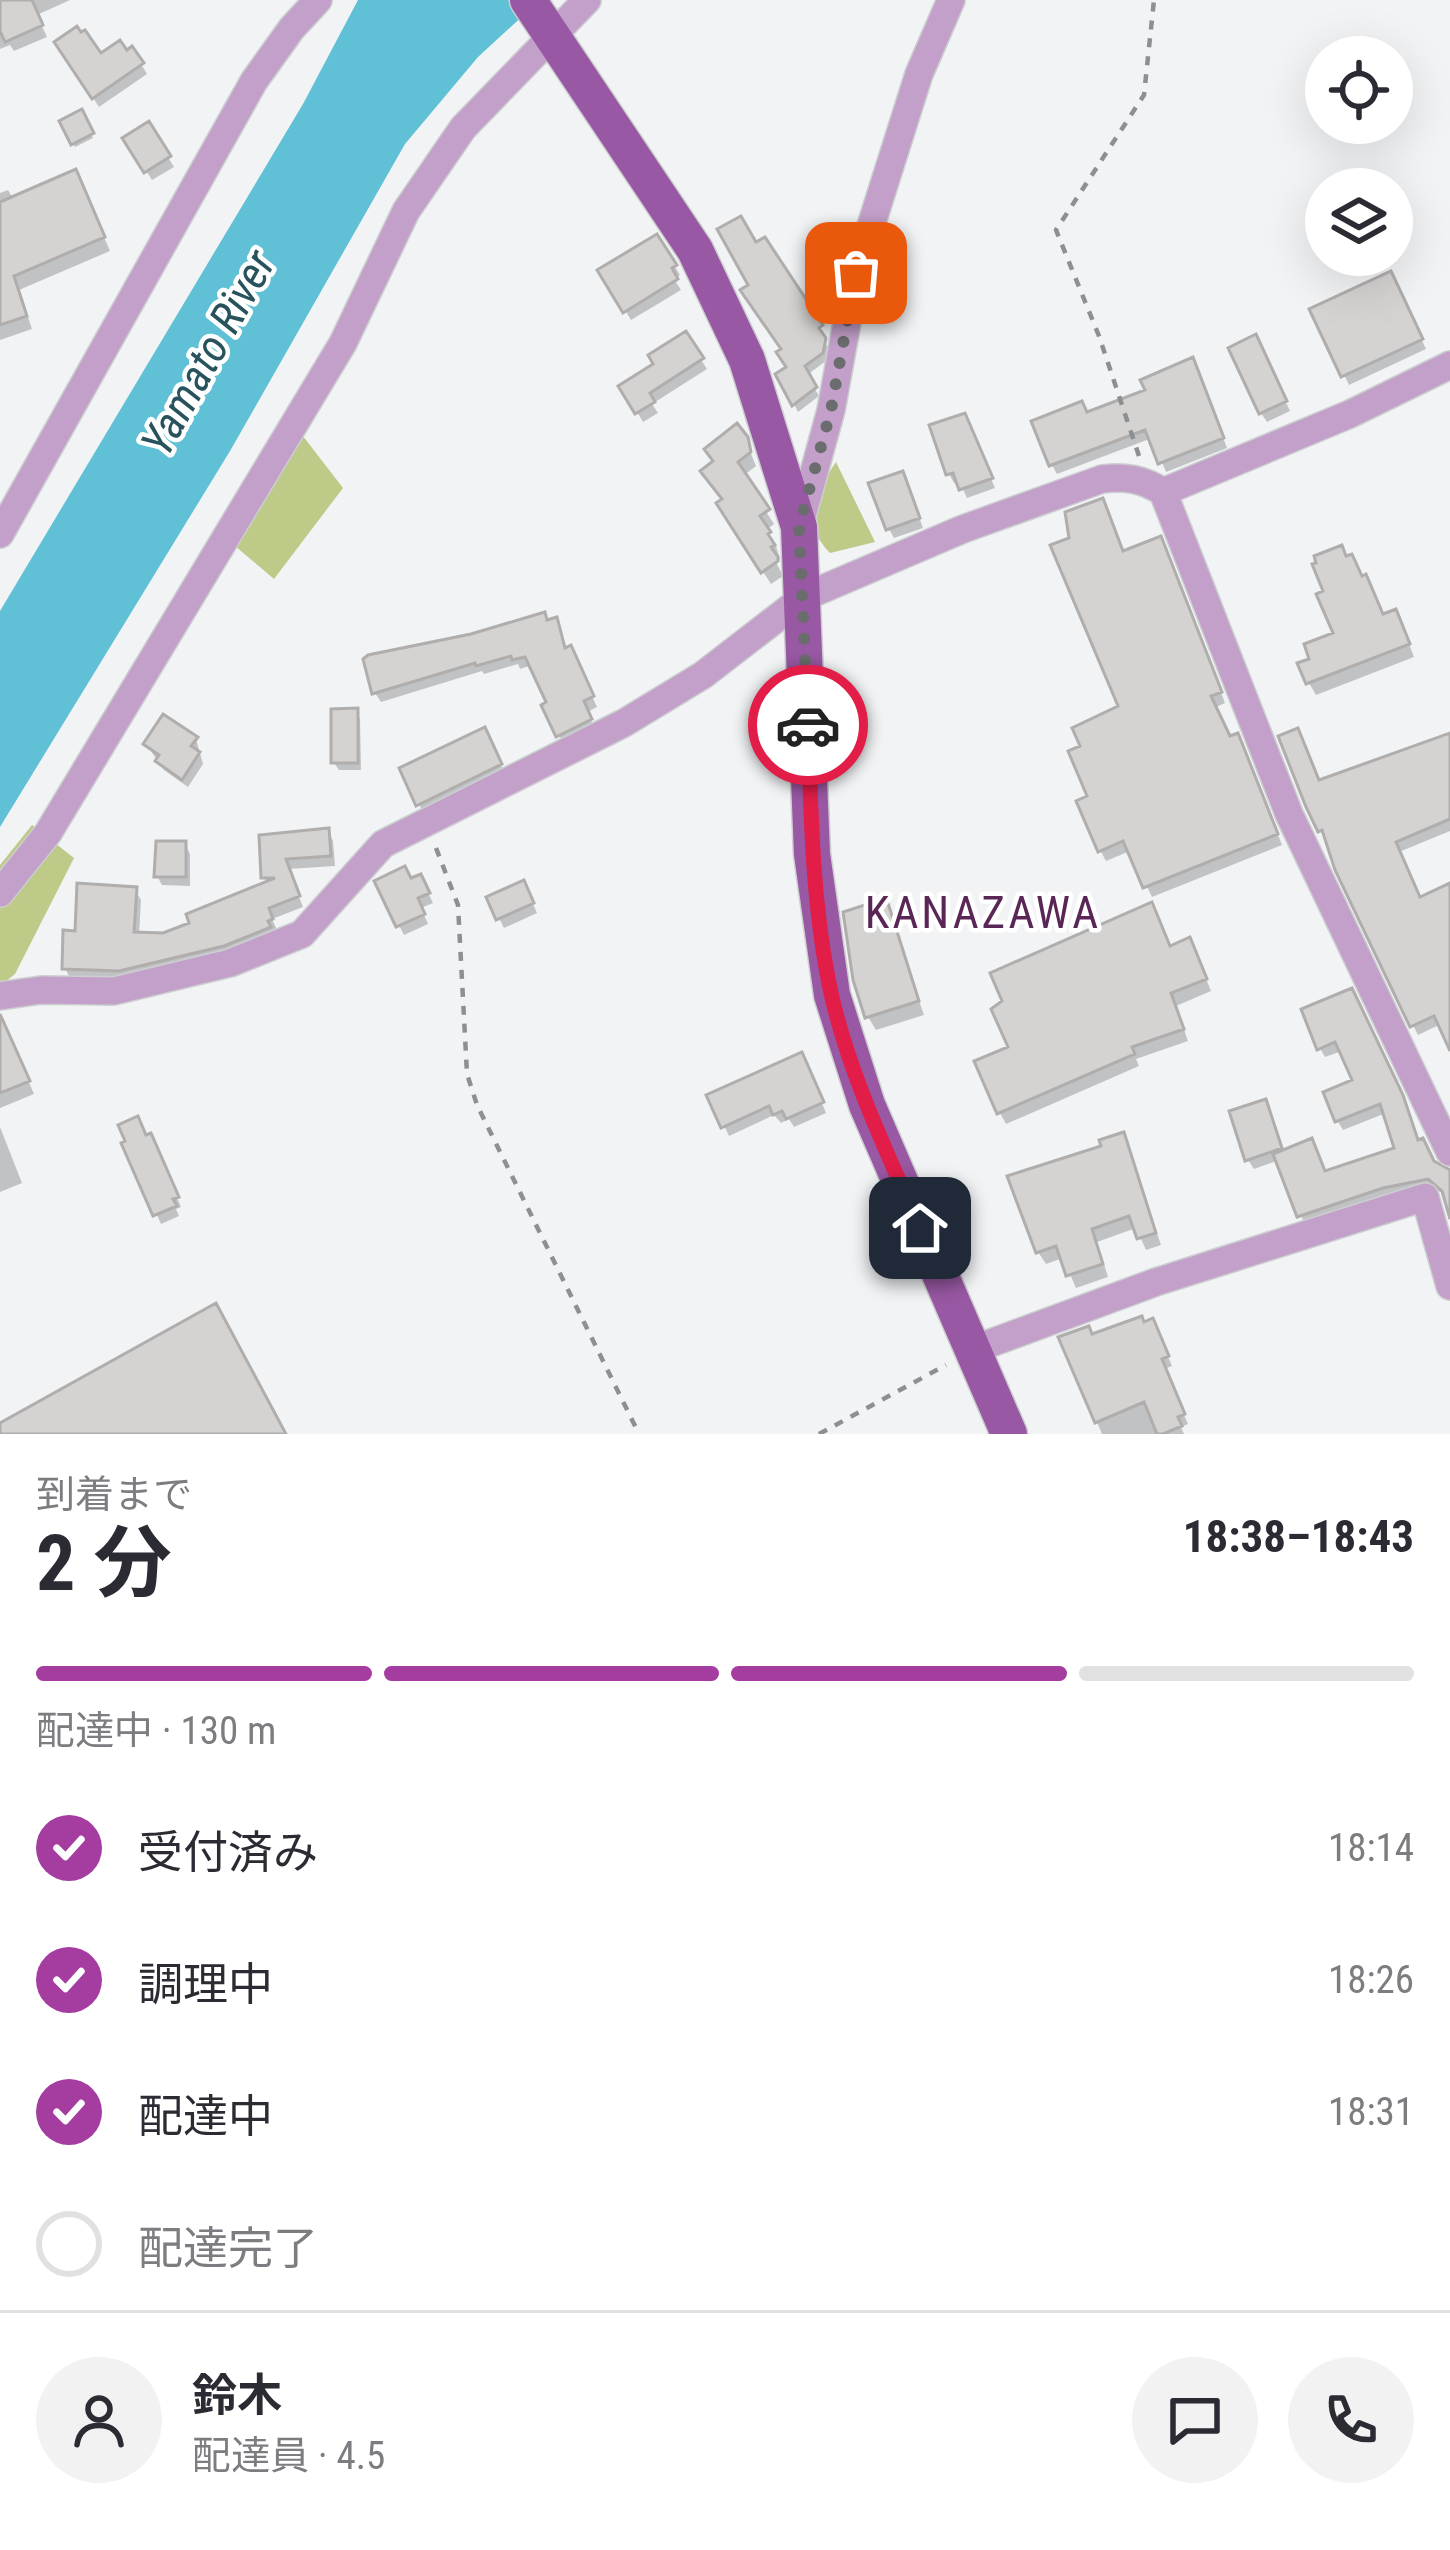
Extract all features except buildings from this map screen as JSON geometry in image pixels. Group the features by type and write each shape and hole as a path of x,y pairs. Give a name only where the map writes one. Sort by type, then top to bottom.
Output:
{"main road":[{"path":"542,20 695,250 746,360 799,527 812,854 832,994 867,1106 1009,1434"}],"street":[{"path":"0,534 254,81 318,0"},
{"path":"0,893 48,832 343,343 406,211 542,20 587,0"},
{"path":"799,527 831,410 856,273 919,74 951,0"},
{"path":"0,996 41,990 114,991 230,963 302,934 383,844 624,723 703,675 804,597 963,529 1102,479 1118,477 1155,486 1350,414 1450,364"},
{"path":"1155,486 1289,814 1450,1152"},
{"path":"972,1350 1156,1282 1437,1191 1450,1286"}],"path":[{"path":"1154,0 1144,94 1056,230 1155,486"},
{"path":"426,821 458,905 466,1074 639,1434"},
{"path":"820,1434 972,1350"}],"green space":[{"path":"296,427 343,488 274,579 228,540"},
{"path":"836,462 875,542 830,553 813,519 817,497"},
{"path":"32,825 74,858 15,974 0,986 0,865"}],"water":[{"name":"Yamato River","path":"358,0 540,0 478,57 405,144 230,451 0,827 0,611 303,104"}],"way so far":[{"path":"808,725 799,527 831,410 856,273"}],"district":[{"name":"KANAZAWA","path":"983,912"}],"route":[{"path":"808,725 812,854 832,994 867,1106 920,1228"}]}
